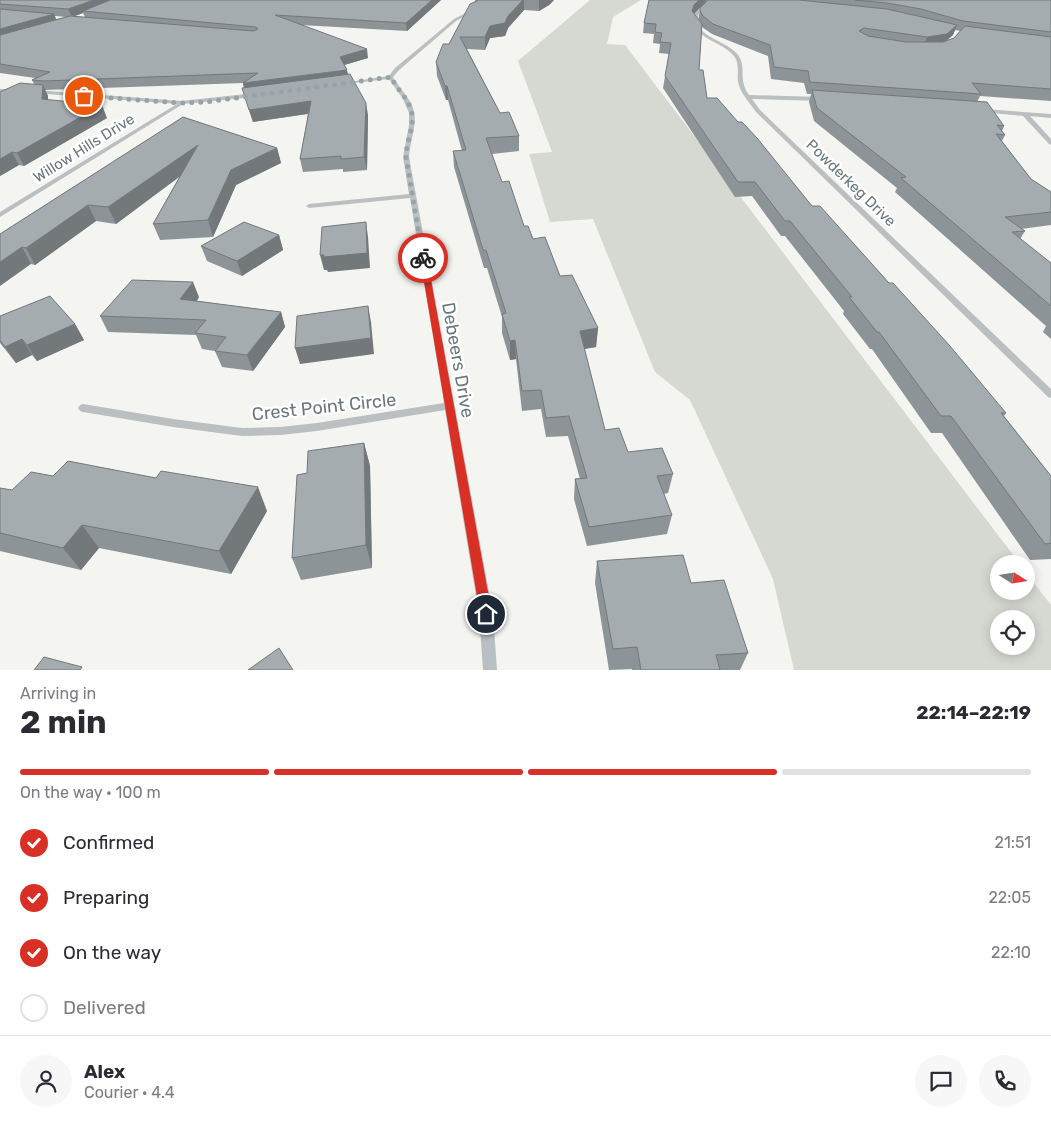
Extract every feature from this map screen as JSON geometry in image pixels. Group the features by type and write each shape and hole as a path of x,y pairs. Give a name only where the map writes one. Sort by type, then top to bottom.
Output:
{"street":[{"name":"Powderkeg Drive","path":"718,1 704,6 695,17 694,22 703,35 737,56 741,84 758,111 1051,395"},
{"path":"336,84 391,77 397,69 455,20 480,8"},
{"name":"Debeers Drive","path":"391,77 410,106 412,118 411,130 406,143 406,157 486,614 490,670"},
{"path":"0,90 24,91"},
{"path":"32,91 181,103 257,95"},
{"path":"749,97 829,100"},
{"name":"Willow Hills Drive","path":"0,215 181,103"},
{"path":"976,110 1051,116"},
{"path":"1025,114 1051,143"},
{"path":"309,206 412,196"},
{"name":"Crest Point Circle","path":"83,408 242,432 308,428 450,406"}],"shaded area":[{"path":"590,0 641,0 613,17 607,44 625,45 1013,555 990,555 990,600 1035,600 1035,585 1051,605 1051,670 794,670 773,579 690,400 655,372 593,219 550,222 529,154 552,152 518,61"}],"building":[{"path":"0,0 94,0 68,9 0,4"},
{"path":"110,0 432,0 406,23 275,15 367,49 340,57 347,70 243,83 258,73 44,81 32,80 50,72 0,64 0,35 70,16 254,31 258,29 256,27 83,11"},
{"path":"479,0 523,0 508,16 505,23 490,26 485,37 460,37 500,113 509,112 519,136 486,138 502,182 509,181 524,226 528,226 533,239 545,237 560,276 572,275 598,328 580,331 605,430 619,428 628,452 662,448 673,474 657,476 672,515 589,527 575,479 587,478 569,416 546,418 541,390 522,391 515,340 510,341 502,314 506,313 486,250 483,250 453,151 466,150 447,86 445,86 436,62 443,44 449,44 470,4"},
{"path":"649,0 699,0 694,5 692,11 702,24 699,70 703,70 707,98 717,98 738,122 742,122 812,206 820,206 889,283 893,283 950,346 1006,413 1001,413 1051,476 1051,543 1045,544 951,416 941,416 879,332 877,332 849,297 852,297 790,221 785,221 755,182 738,182 665,76 671,43 660,42 662,33 655,32 656,24 644,23"},
{"path":"708,0 799,0 887,9 957,25 947,34 927,37 864,28 859,31 868,36 906,42 943,42 954,38 965,26 1051,37 1051,89 972,83 981,94 810,82 808,71 774,67 770,45 713,24 703,16 700,8"},
{"path":"855,0 1051,0 1051,32 963,21 921,9"},
{"path":"0,9 54,14 0,29"},
{"path":"350,74 366,103 364,157 341,159 341,156 300,159 311,101 249,110 242,88"},
{"path":"20,83 43,85 42,99 102,105 17,153 12,152 0,159 0,92"},
{"path":"812,90 987,102 1004,126 997,125 1005,135 996,134 1031,179 1051,192 1051,212 1005,217 1025,231 1012,232 1051,263 1051,306 901,178 906,177 817,108"},
{"path":"183,117 277,148 231,170 208,220 153,224 198,145 108,207 88,205 26,248 22,247 0,262 0,234"},
{"path":"244,222 279,235 237,261 201,246"},
{"path":"366,222 367,253 324,257 324,255 320,255 322,227"},
{"path":"132,280 193,282 180,299 281,312 247,355 215,351 226,337 195,333 206,320 100,316"},
{"path":"50,296 75,324 27,345 22,339 5,347 0,340 0,316"},
{"path":"368,306 371,338 295,348 297,316"},
{"path":"364,443 366,545 292,558 297,475 307,473 308,451"},
{"path":"68,461 156,478 161,471 258,487 219,551 82,525 63,548 0,533 0,488 12,490 31,472 53,476"},
{"path":"683,555 691,583 724,580 748,653 716,655 720,670 641,670 637,647 613,649 597,561"},
{"path":"279,648 293,670 248,670"},
{"path":"44,657 82,667 80,670 34,670"}],"way so far":[{"path":"84,96 153,102 206,102 391,77 410,106 412,118 411,130 406,143 406,157 423,258"}],"route":[{"path":"423,258 486,614"}]}
